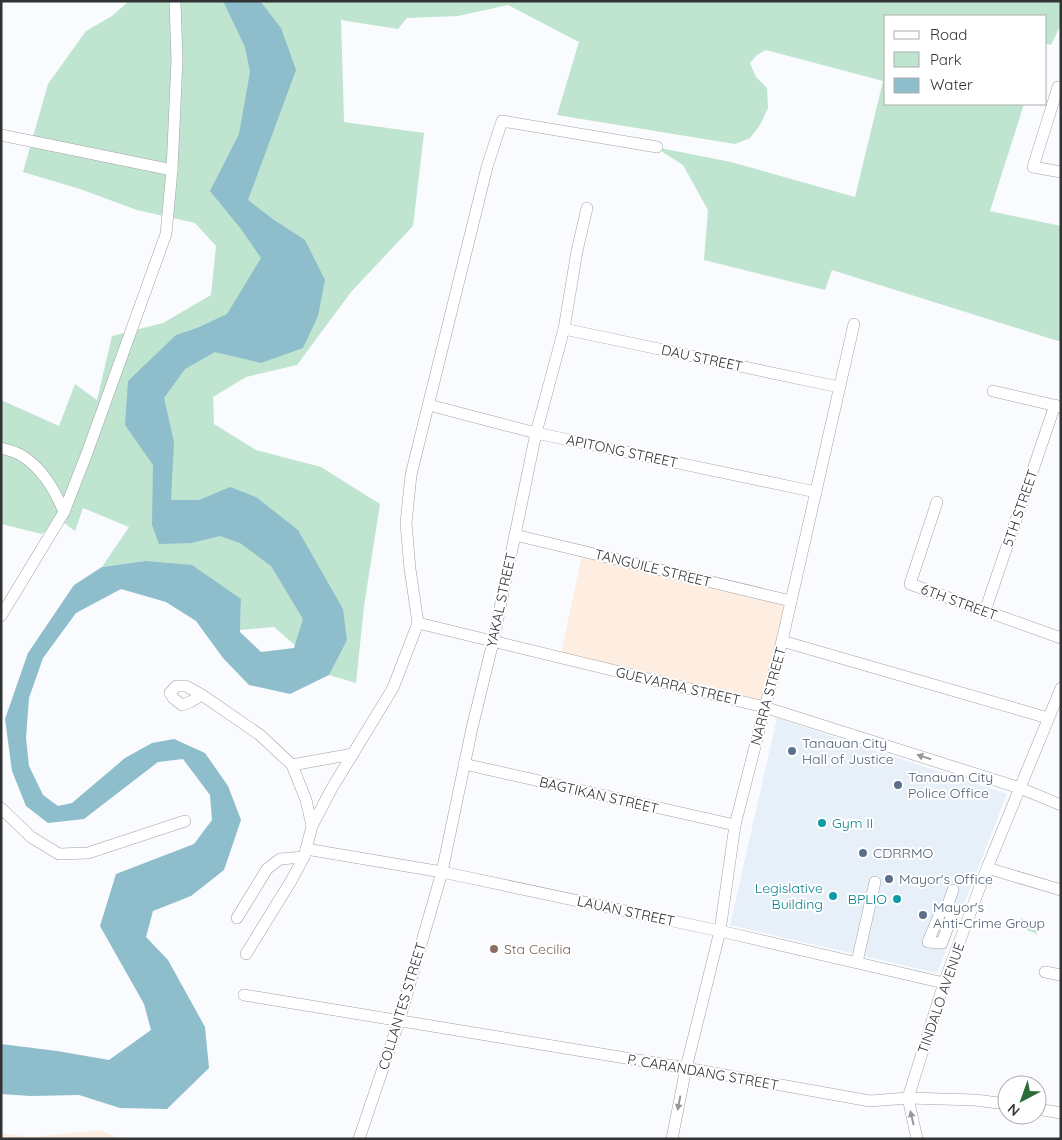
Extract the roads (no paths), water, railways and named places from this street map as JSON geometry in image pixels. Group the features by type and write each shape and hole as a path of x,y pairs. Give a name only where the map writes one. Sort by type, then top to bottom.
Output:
{"street":[{"path":"1,616 64,512 166,234 172,170 177,60 175,1"},
{"path":"1061,88 1058,87 1033,167 1061,172"},
{"path":"246,954 291,881 305,853 312,826 332,788 393,688 418,623 410,569 406,523 411,476 487,167 502,121 657,147"},
{"path":"1,135 172,170"},
{"path":"564,329 576,251 587,208"},
{"name":"NARRA STREET","path":"672,1139 686,1068 720,931 735,825 782,641 854,324"},
{"name":"DAU STREET","path":"564,329 839,387"},
{"name":"YAKAL STREET","path":"442,872 464,764 493,642 536,433 564,329"},
{"path":"993,392 1058,406"},
{"name":"APITONG STREET","path":"429,405 536,433 816,492"},
{"name":"5TH STREET","path":"985,611 1058,406"},
{"path":"1,448 23,456 41,472 56,493 64,512"},
{"name":"6TH STREET","path":"938,502 910,584 1061,638"},
{"name":"TANGUILE STREET","path":"515,534 791,601"},
{"name":"GUEVARRA STREET","path":"418,623 764,707 1020,788 1061,805"},
{"path":"782,641 1048,718"},
{"name":"TINDALO AVENUE","path":"908,1098 944,983 987,868 1061,688"},
{"path":"202,695 260,735 292,765 306,800 312,826"},
{"path":"292,765 353,754"},
{"name":"BAGTIKAN STREET","path":"464,764 735,825"},
{"path":"1,808 31,837 59,854 88,853 185,821"},
{"name":"LAUAN STREET","path":"237,918 267,869 280,859 305,853 442,872 720,931 944,983"},
{"path":"987,868 1061,890"},
{"name":"COLLANTES STREET","path":"359,1139 399,1021 442,872"},
{"path":"857,962 874,882"},
{"path":"946,910 953,890"},
{"path":"1045,972 1061,975"},
{"name":"P. CARANDANG STREET","path":"244,995 686,1068 870,1101 908,1098 975,1100 997,1103"},
{"path":"908,1098 917,1139"},
{"path":"1047,1110 1061,1113"}],"water":[{"path":"223,1 260,1 281,28 296,70 248,200 305,240 325,280 318,316 303,348 261,363 215,352 185,369 164,398 174,442 171,500 199,500 230,487 256,497 298,530 343,609 347,640 329,675 290,694 249,685 223,658 196,621 166,602 121,589 76,613 43,658 29,698 26,738 29,766 43,795 58,806 72,803 125,758 152,743 174,739 205,753 228,786 241,820 224,870 191,896 153,911 146,937 168,960 205,1027 209,1068 167,1109 120,1108 79,1095 31,1096 1,1094 1,1044 109,1060 151,1030 144,1004 100,926 116,874 194,844 212,820 210,795 183,759 158,762 84,819 48,823 26,806 12,771 5,719 28,653 74,585 102,567 145,561 192,565 241,599 240,632 261,652 294,648 303,619 271,566 240,543 220,536 191,543 159,544 152,525 153,465 125,425 128,381 176,335 197,328 227,314 261,258 241,229 210,191 239,134 250,72 245,47"}],"place":[{"name":"Tanauan City Hall of Justice","path":"792,751"},
{"name":"Tanauan City Police Office","path":"898,785"},
{"name":"Gym II","path":"822,823"},
{"name":"CDRRMO","path":"863,853"},
{"name":"Mayor's Office","path":"889,879"},
{"name":"Legislative Building","path":"833,896"},
{"name":"BPLIO","path":"897,899"},
{"name":"Mayor's Anti-Crime Group","path":"923,915"},
{"name":"Sta Cecilia","path":"494,949"}]}
